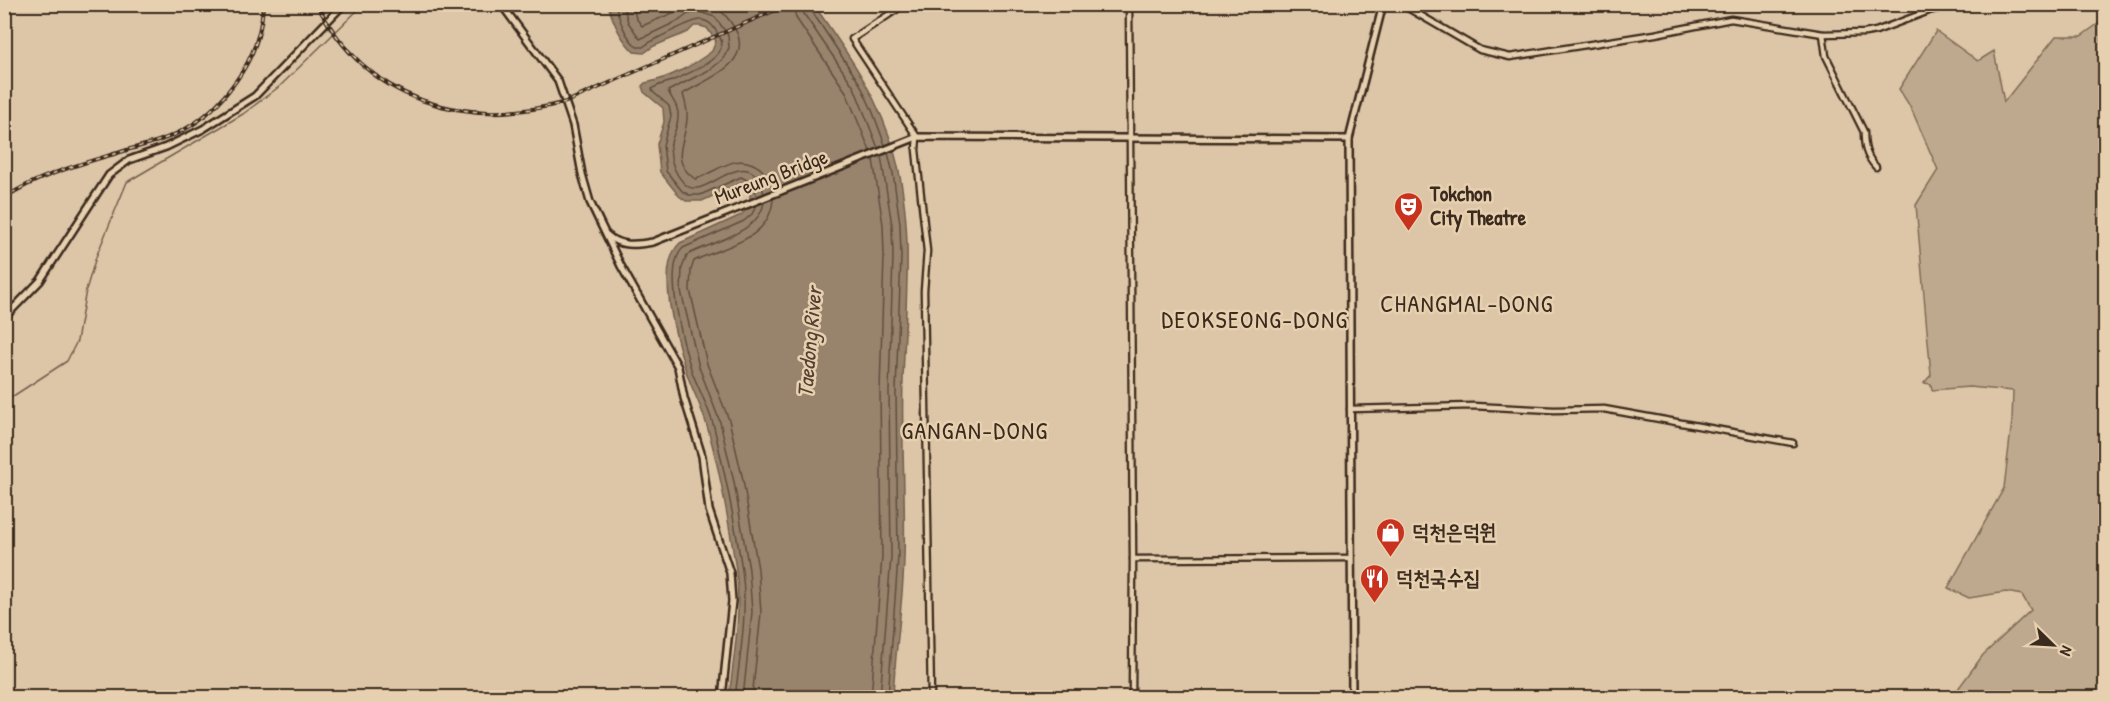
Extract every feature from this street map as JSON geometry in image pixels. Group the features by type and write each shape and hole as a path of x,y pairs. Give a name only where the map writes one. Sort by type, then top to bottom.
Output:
{"main road":[{"path":"4,318 40,280 114,170 129,160 166,147 203,129 255,96 344,4"},
{"path":"501,4 558,81 573,124 582,174 590,202 642,304 675,359 702,456 709,510 727,560 731,580 732,601 722,698"},
{"path":"905,4 852,39 917,137 916,150 927,251 924,291 931,698"},
{"path":"1129,4 1132,698"},
{"path":"1352,698 1349,139 1383,4"},
{"path":"1401,4 1480,50 1510,57 1655,34 1731,19 1823,34 1876,31 1929,11 1957,4"},
{"path":"1823,34 1826,56 1864,132 1868,159 1876,167"},
{"path":"917,137 1349,139"},
{"name":"Mureung Bridge","path":"607,235 613,241 627,244 653,242 917,137"},
{"path":"1350,409 1473,406 1554,410 1604,409 1793,443"},
{"path":"1133,559 1351,558"}],"shaded area":[{"path":"2105,19 2105,697 1952,697 1983,655 2031,610 2022,595 2006,592 1969,598 1948,588 2004,488 2013,391 1969,387 1932,390 1931,384 1924,383 1931,375 1916,205 1938,170 1911,108 1899,89 1936,31 1978,61 1994,51 2004,102 2056,36 2081,36"}],"water":[{"name":"Taedong River","path":"608,5 814,5 861,76 880,114 895,155 905,211 907,239 903,403 904,558 893,697 729,697 738,618 736,570 712,444 686,371 673,324 668,286 672,254 680,243 741,215 749,205 750,193 746,185 741,183 702,201 686,201 679,196 660,172 657,144 664,122 663,108 644,92 642,86 680,71 712,51 716,41 707,28 694,26 688,32 654,46 644,53 634,52 618,30"}],"waterway":[{"path":"4,402 67,361 77,341 86,290 96,257 127,182 243,114 280,86 364,4"}],"railway":[{"path":"4,198 18,189 64,170 166,138 201,119 226,94 247,64 258,35 263,4"},
{"path":"317,4 338,38 363,65 391,86 422,100 456,109 491,112 528,110 566,102 789,4"}],"place":[{"name":"Tokchon City Theatre","path":"1409,232"},
{"name":"덕천은덕원","path":"1391,558"},
{"name":"덕천국수집","path":"1375,604"}],"district":[{"name":"CHANGMAL-DONG","path":"1467,304"},
{"name":"DEOKSEONG-DONG","path":"1255,320"},
{"name":"GANGAN-DONG","path":"975,431"}]}
